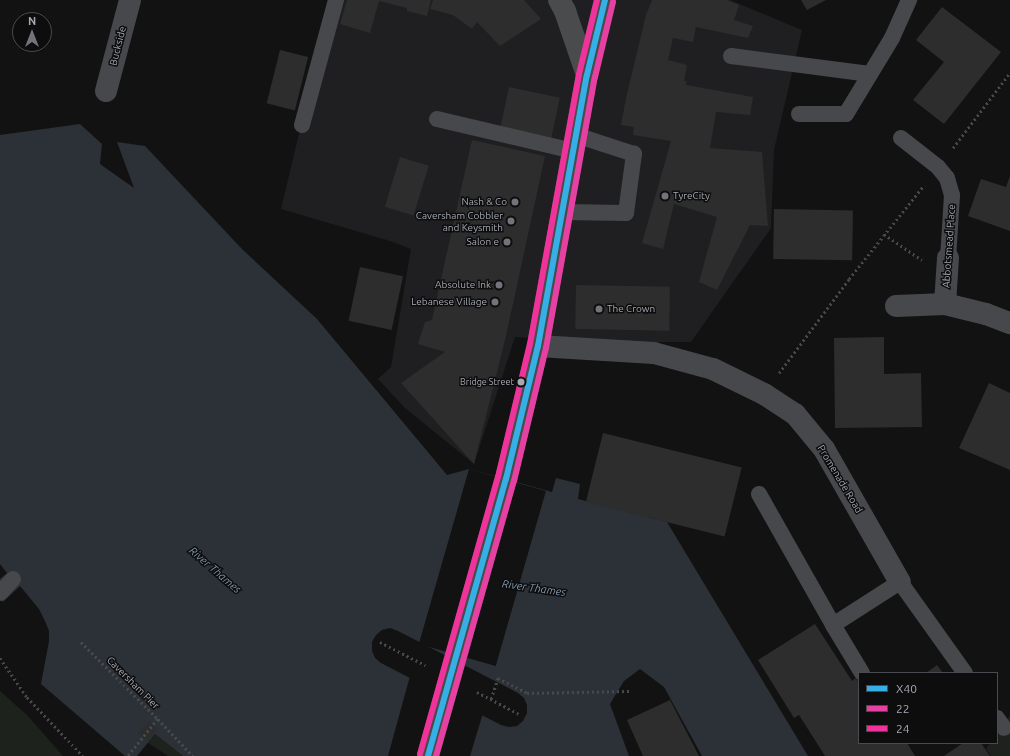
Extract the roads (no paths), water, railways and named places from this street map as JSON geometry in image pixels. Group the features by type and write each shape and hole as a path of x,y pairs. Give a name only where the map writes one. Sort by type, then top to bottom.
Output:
{"main road":[{"path":"559,0 565,12 587,75"},
{"path":"428,756 506,479 538,346 587,75 605,0"}],"street":[{"name":"Buckside","path":"106,91 130,0"},
{"name":"Abbotsmead Place","path":"945,304 948,267"},
{"path":"896,306 945,304 986,314 1010,323"},
{"name":"Promenade Road","path":"538,346 654,353 713,369 764,394 795,414 824,449 900,582"}],"lane":[{"path":"302,125 336,0"},
{"path":"799,114 846,114 892,38 909,0"},
{"path":"731,56 870,74"},
{"path":"437,119 634,154 626,213 562,212"},
{"name":"Abbotsmead Place","path":"901,138 938,167 947,178 952,195 948,267"},
{"path":"759,494 832,625 861,672"},
{"path":"0,593 13,579"},
{"path":"832,625 900,582"},
{"name":"Promenade Road","path":"900,582 964,672"}],"water":[{"name":"River Thames","path":"80,124 102,144 100,164 134,188 117,142 145,146 242,249 317,319 447,475 469,469 552,492 556,478 580,484 578,499 667,522 808,756 702,756 664,687 640,669 624,681 610,704 629,756 183,756 155,734 137,756 125,756 41,684 49,641 49,631 39,609 20,586 3,602 0,598 0,579 7,573 0,564 0,135","holes":["390,628 518,693 524,698 527,705 527,713 523,721 517,726 509,727 501,725 381,663 375,658 372,651 372,642 376,635 382,630"]}],"place":[{"name":"TyreCity","path":"665,196"},
{"name":"Nash & Co","path":"515,202"},
{"name":"Caversham Cobbler and Keysmith","path":"511,221"},
{"name":"Salon e","path":"507,242"},
{"name":"Absolute Ink","path":"499,285"},
{"name":"Lebanese Village","path":"495,302"},
{"name":"The Crown","path":"599,309"},
{"name":"Bridge Street","path":"521,382"}]}
